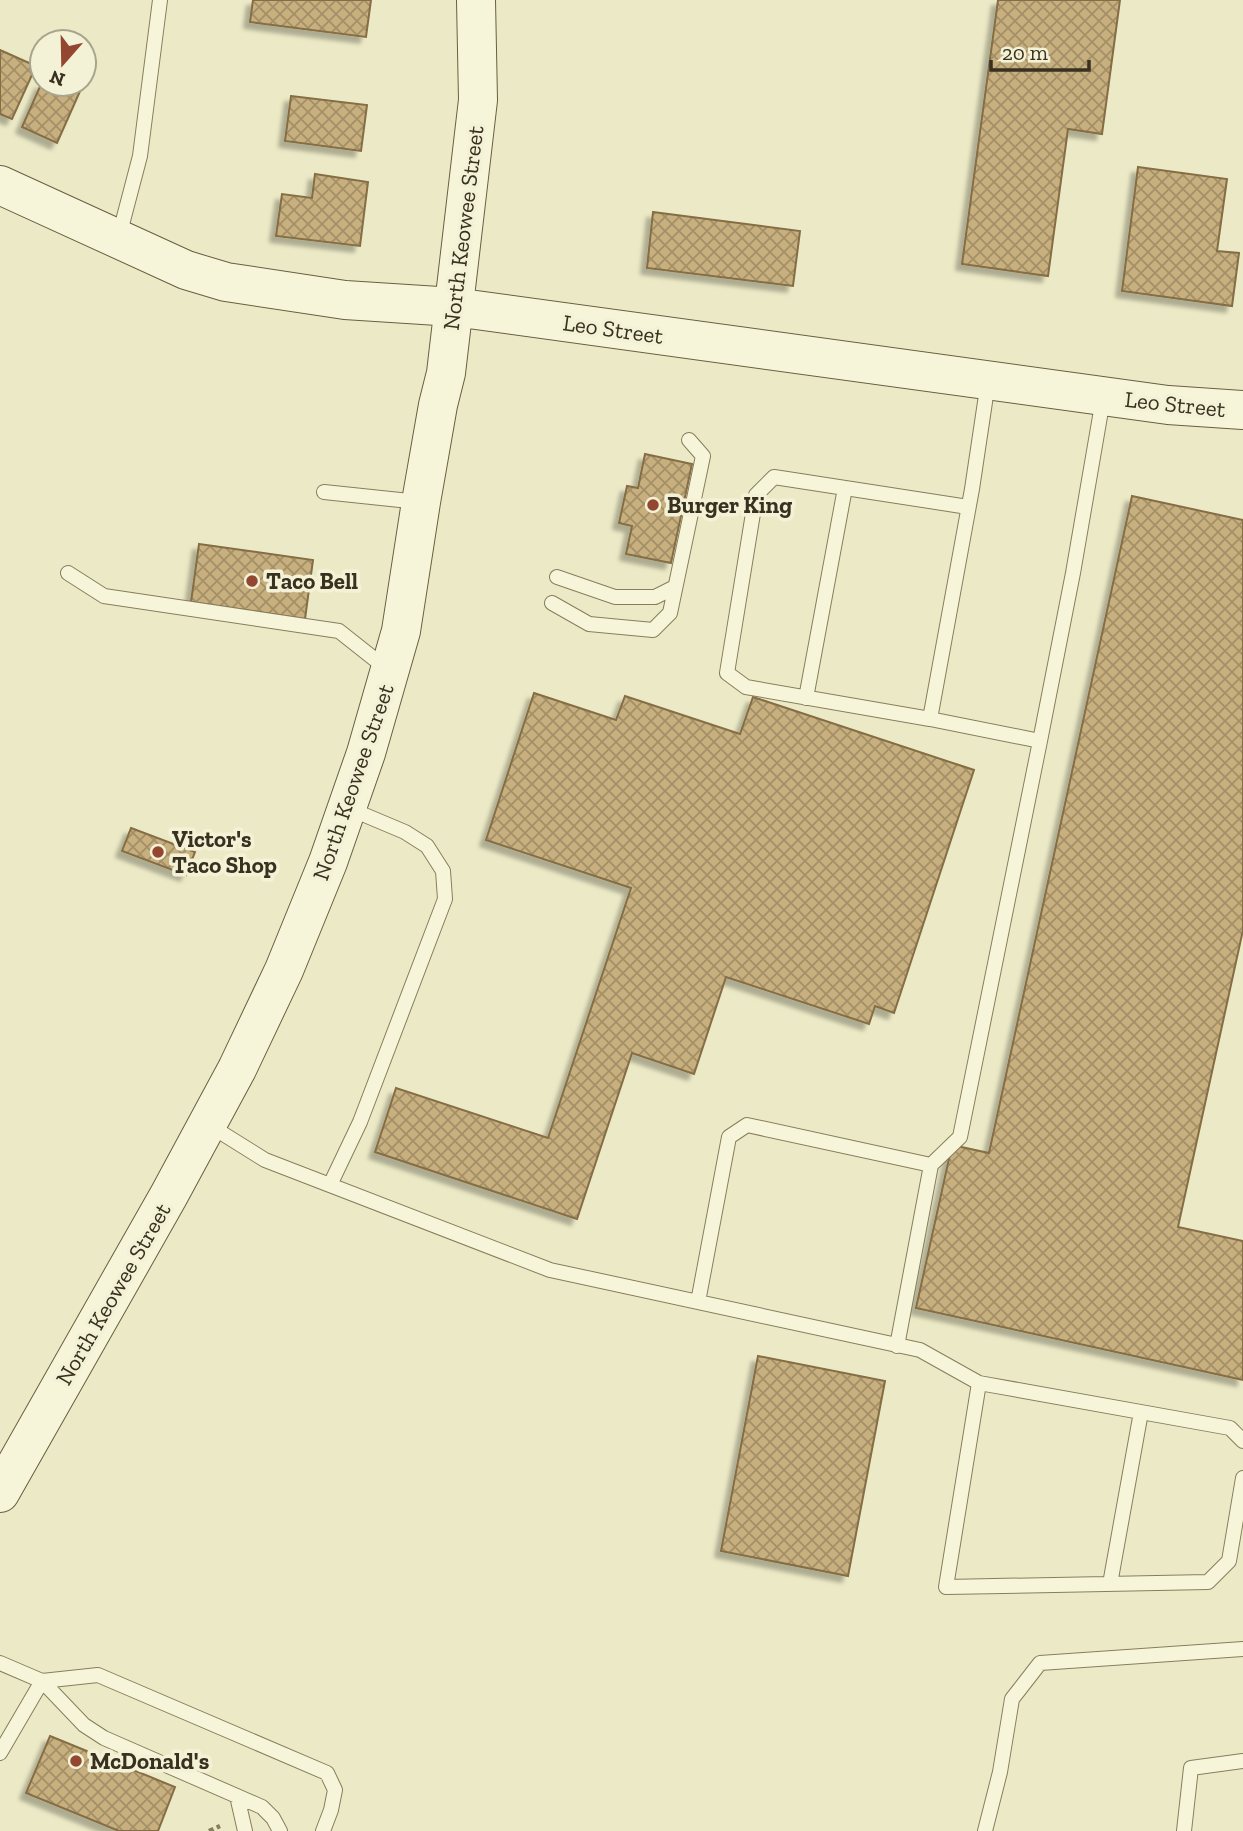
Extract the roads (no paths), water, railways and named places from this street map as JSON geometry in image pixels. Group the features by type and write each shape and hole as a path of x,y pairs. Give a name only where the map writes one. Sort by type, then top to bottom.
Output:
{"main road":[{"name":"North Keowee Street","path":"0,1493 237,1069 284,970 328,862 366,753 401,631 421,502 446,373 478,100 476,0"},
{"name":"Leo Street","path":"5,191 187,270 226,282 345,300 454,307 1168,405 1243,410"}],"lane":[{"path":"118,238 140,156 160,0"},
{"path":"930,719 988,380"},
{"path":"897,1346 931,1165 960,1137 1073,573 1104,396"},
{"path":"552,603 589,624 653,630 670,613 703,456 689,440"},
{"path":"968,508 774,477 756,495 727,673 746,687 1040,741"},
{"path":"806,698 845,488"},
{"path":"324,492 421,502"},
{"path":"68,573 104,596 339,631 390,671"},
{"path":"557,577 615,597 654,597 675,587"},
{"path":"330,1185 360,1122 445,899 443,871 427,846 405,832 347,808"},
{"path":"208,1125 265,1160 550,1270 920,1350 979,1383 1230,1428 1243,1441"},
{"path":"698,1302 729,1137 747,1125 931,1165"},
{"path":"979,1383 946,1587 1208,1582 1229,1561 1243,1478"},
{"path":"1110,1584 1141,1412"},
{"path":"985,1831 1000,1772 1012,1699 1040,1663 1243,1649"},
{"path":"0,1663 42,1681 84,1725 104,1738 262,1807 273,1818 280,1831"},
{"path":"42,1681 98,1675 327,1773 335,1790 323,1831"},
{"path":"0,1754 42,1681"},
{"path":"1184,1831 1191,1768 1243,1761"},
{"path":"237,1796 245,1831"}],"place":[{"name":"Burger King","path":"653,505"},
{"name":"Taco Bell","path":"252,581"},
{"name":"Victor's Taco Shop","path":"158,852"},
{"name":"McDonald's","path":"76,1761"}]}
